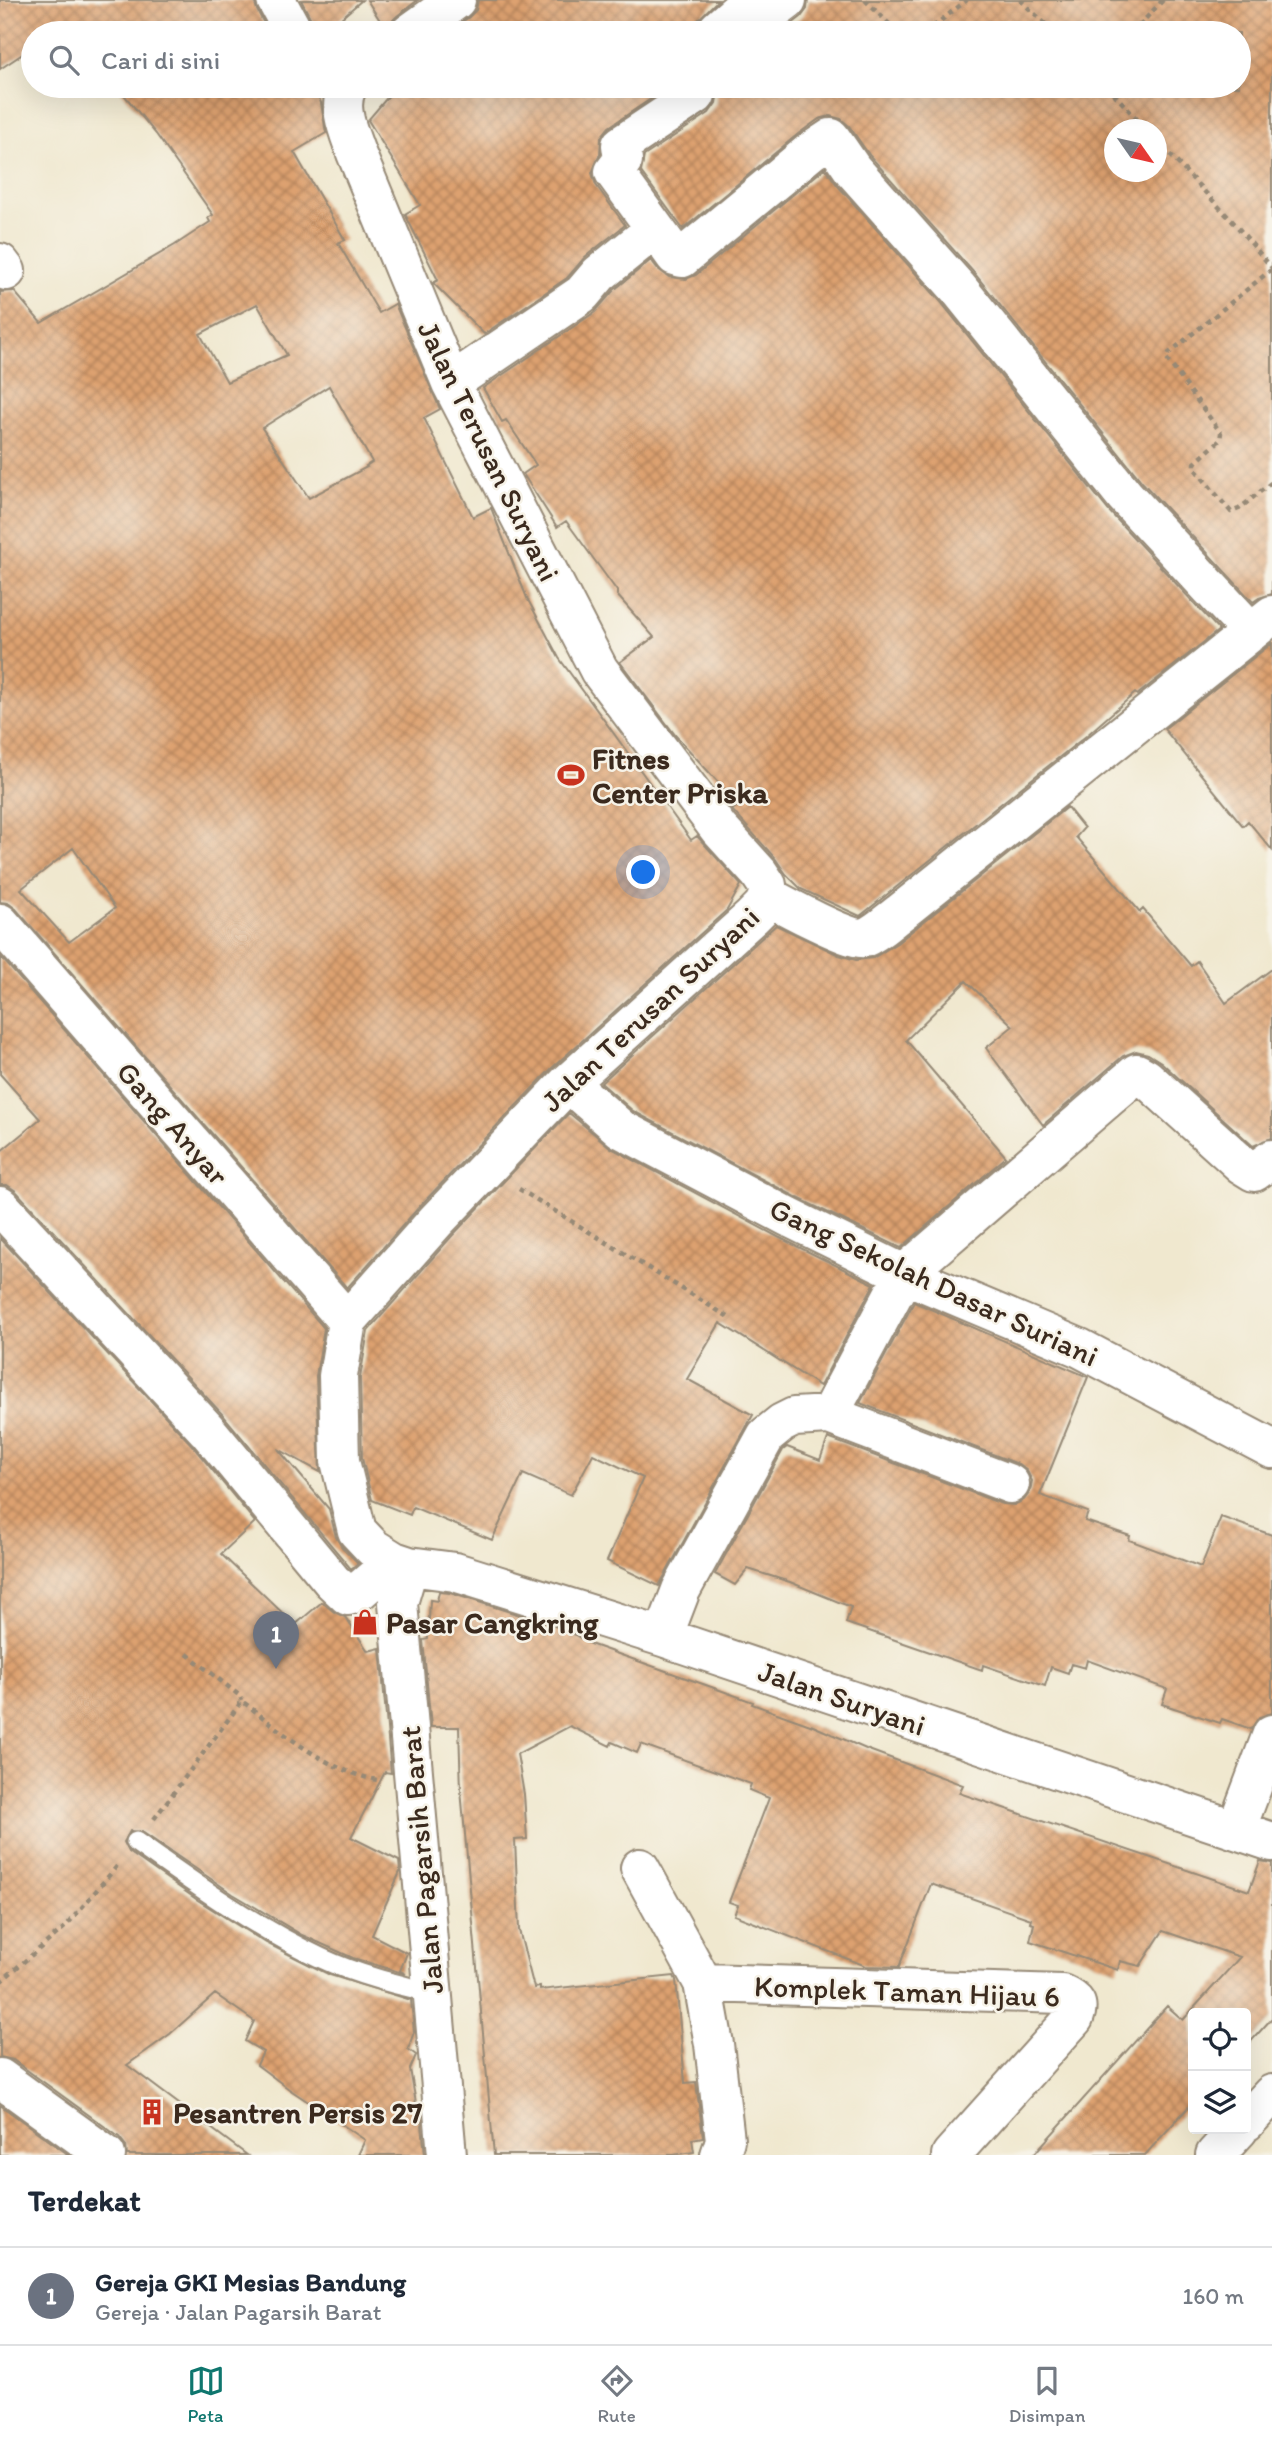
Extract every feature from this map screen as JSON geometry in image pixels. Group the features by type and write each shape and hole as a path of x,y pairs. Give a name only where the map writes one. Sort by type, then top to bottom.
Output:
{"street":[{"path":"276,0 287,21"},
{"path":"427,21 456,0"},
{"path":"727,21 751,0"},
{"path":"764,0 771,12 787,0"},
{"name":"Jalan Terusan Suryani","path":"342,98 343,116 356,153 451,383 599,670 719,829 759,873 767,885 768,896 752,917 568,1083 486,1168 347,1321"},
{"path":"692,98 621,145 623,160 614,172 675,256 682,258 810,152 831,138 853,170 958,288 1125,496 1261,624 901,912 865,937 853,937 796,912 768,896"},
{"path":"451,383 582,294 600,274 655,229"},
{"name":"Gang Anyar","path":"0,923 347,1321"},
{"path":"829,1415 904,1274 1136,1073 1146,1078 1241,1164 1254,1172 1272,1159"},
{"name":"Gang Sekolah Dasar Suriani","path":"568,1083 621,1129 788,1217 904,1274 1080,1348 1272,1449"},
{"path":"0,1206 207,1430 332,1581 348,1596 402,1564 366,1542 357,1531 340,1461 338,1376 347,1321"},
{"path":"663,1637 681,1590 766,1436 794,1417 829,1415 1010,1484"},
{"name":"Jalan Suryani","path":"402,1564 455,1572 663,1637 1272,1842"},
{"name":"Jalan Pagarsih Barat","path":"402,1564 398,1603 447,2155"},
{"path":"1236,1830 1272,1734"},
{"path":"640,1868 703,1983 714,2044 725,2140 720,2155"},
{"name":"Komplek Taman Hijau 6","path":"703,1983 1062,1994 1072,1998 1078,2010 1074,2018 950,2155"},
{"path":"0,2078 106,2155"},
{"path":"1251,2117 1272,2094"},
{"path":"1215,2155 1235,2134"}],"lane":[{"path":"136,1842 250,1919 321,1958 389,1983 433,1993"}],"path":[{"path":"865,0 886,21"},
{"path":"940,21 967,0"},
{"path":"1020,0 1042,21"},
{"path":"1143,21 1163,0"},
{"path":"1118,98 1137,119"},
{"path":"1167,151 1235,224 1272,269 1166,358 1221,433 1220,440 1195,463 1195,469 1231,512 1239,509 1272,482"},
{"path":"486,1168 730,1318"},
{"path":"187,1654 286,1735 344,1771 356,1776 414,1785"},
{"path":"0,1982 66,1926 136,1842 242,1701"}],"building":[{"path":"0,0 254,0 263,21 21,21 21,55 0,69"},
{"path":"301,0 362,0 338,21 312,21"},
{"path":"367,0 418,0 392,21 380,21"},
{"path":"478,0 718,0 698,21 464,21 476,10"},
{"path":"808,0 1272,0 1272,594 1253,602 1142,482 975,274 870,156 841,119 830,116 819,119 683,229 641,172 644,156 709,113 717,98 1251,98 1251,21 796,21 807,9"},
{"path":"127,98 319,98 326,133 294,152 345,240 338,243 379,313 395,304 440,409 424,418 473,517 491,508 527,598 559,658 691,840 697,836 741,885 727,910 552,1068 420,1206 347,1288 16,909 8,903 0,902 0,292 14,291 41,323 175,245 210,222 208,218 213,215 156,134","holes":["257,304 287,355 227,382 200,334","329,386 372,462 309,498 262,428","73,848 115,908 69,942 21,889"]},
{"path":"387,98 652,98 609,127 601,137 600,154 592,173 596,185 625,225 585,257 567,278 484,334 433,283 438,280 405,214 420,205 368,120"},
{"path":"825,168 941,302 1108,510 1219,630 1137,695 1135,693 1086,736 860,916 801,889 786,874 732,810 739,805 676,736 620,662 654,637 617,595 617,591 566,521 557,527 523,474 536,465 506,420 502,422 483,388 595,312 614,290 651,260 669,277 686,279 696,275"},
{"path":"1272,643 1272,850 1248,821 1243,826 1164,729"},
{"path":"1067,807 1084,828 1076,837 1140,912 1143,909 1191,966 1197,961 1226,1003 1272,969 1272,1138 1253,1146 1161,1062 1136,1051 1123,1056 1043,1125 986,1048 1013,1026 966,981 906,1040 1006,1157 901,1248 798,1198 633,1111 601,1083 776,925 839,955 856,960 873,958 897,943"},
{"path":"0,956 324,1328 316,1376 320,1472 278,1449 329,1509 336,1537 358,1563 351,1569 223,1415 16,1191 7,1185 0,1185 0,1152 40,1119 0,1074"},
{"path":"569,1113 611,1148 778,1237 874,1284 820,1386 720,1323 687,1379 753,1415 659,1586 607,1561 643,1478 593,1454 571,1495 523,1474 492,1540 413,1507 410,1515 372,1500 362,1458 360,1378 368,1331 452,1236"},
{"path":"0,1238 191,1444 255,1522 221,1554 295,1625 322,1602 345,1617 368,1651 380,1648 391,1773 385,1772 351,1837 399,1861 400,1872 372,1935 407,1953 400,1971 406,1974 353,1958 302,1935 233,1894 142,1832 130,1831 124,1842 129,1852 266,1943 330,1975 411,2000 414,2032 408,2049 416,2055 410,2069 416,2103 420,2103 425,2155 358,2155 365,2140 257,2065 263,2052 245,2041 254,2021 215,1994 170,2034 127,2065 247,2155 127,2155 126,2146 119,2137 13,2060 0,2057"},
{"path":"914,1302 1088,1377 1040,1495 1088,1512 1085,1521 1130,1536 1129,1540 1201,1567 1221,1517 1272,1535 1272,1713 1259,1717 1251,1729 1222,1719 1220,1723 1162,1704 1167,1689 1087,1660 1085,1668 1071,1664 1068,1673 1051,1667 1045,1686 983,1665 982,1670 846,1623 851,1607 790,1582 748,1569 735,1585 715,1574 787,1447 820,1460 828,1438 1002,1504 1014,1505 1024,1500 1030,1492 1032,1481 1027,1471 1018,1464 860,1403"},
{"path":"439,1592 450,1593 567,1630 590,1644 753,1702 752,1704 963,1785 959,1793 1249,1891 1260,1861 1272,1863 1272,2018 1251,2041 1251,2008 1194,2008 1240,1957 1163,1931 1140,1966 1120,1961 1118,1970 1030,1941 1034,1924 1030,1923 1031,1919 931,1884 899,1967 866,1966 734,1915 738,1905 729,1902 769,1798 749,1790 751,1784 641,1744 637,1753 612,1742 610,1746 570,1726 517,1754 524,1794 527,1839 515,1840 519,1930 534,1988 540,1987 540,1990 674,1976 685,2083 696,2082 703,2137 692,2139 694,2152 673,2155 494,2155 461,1790 459,1727 431,1727 423,1640 428,1639 430,1600 437,1601"},
{"path":"1167,2006 1183,2020 1188,2014 1188,2108 1145,2155 1033,2155"},
{"path":"0,2105 69,2155 0,2155"}],"place":[{"name":"Fitnes Center Priska","path":"571,775"},
{"name":"Pasar Cangkring","path":"365,1622"},
{"name":"Gereja GKI Mesias Bandung","path":"276,1669"},
{"name":"Pesantren Persis 27","path":"152,2112"}]}
